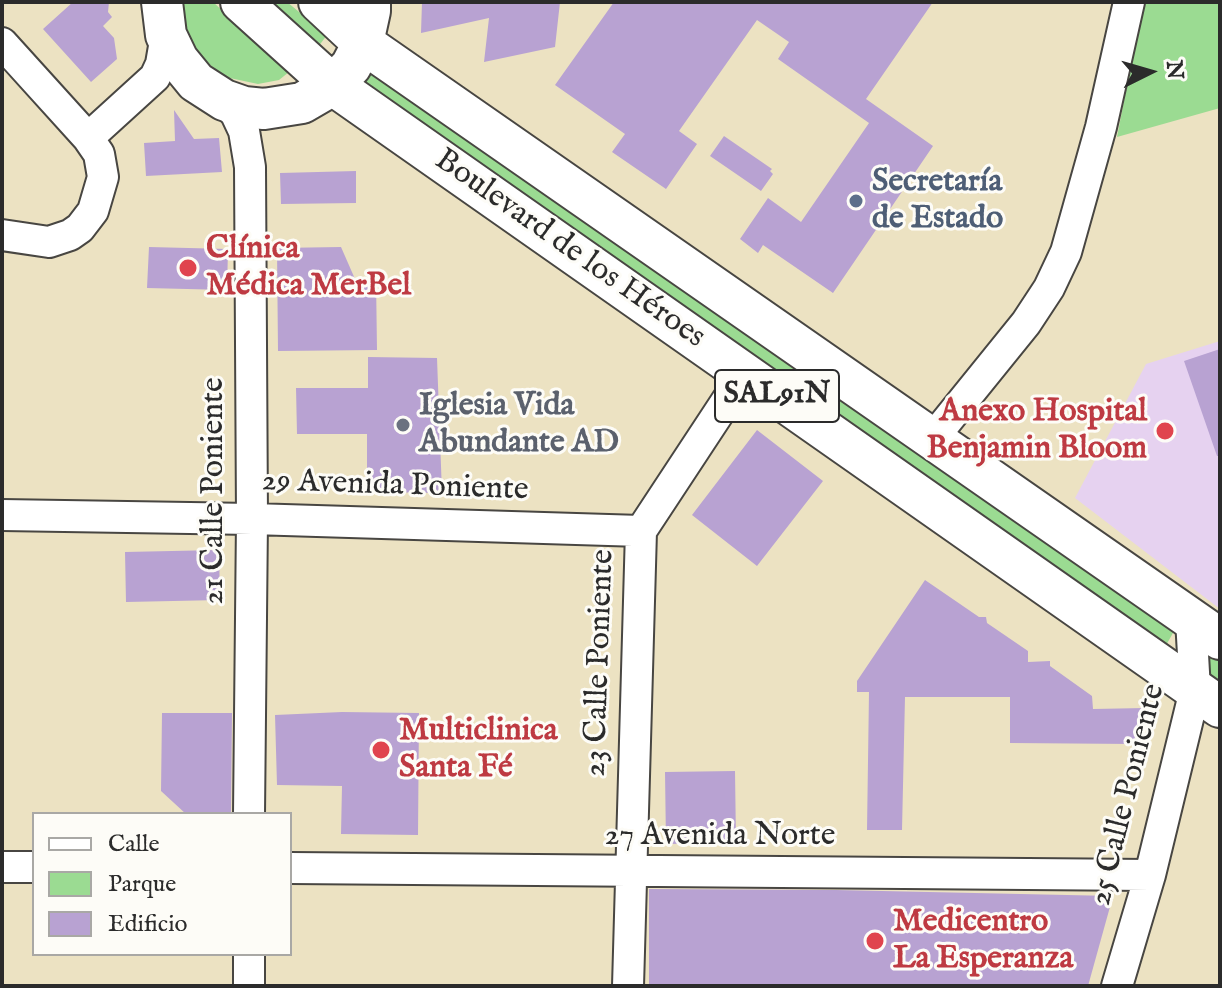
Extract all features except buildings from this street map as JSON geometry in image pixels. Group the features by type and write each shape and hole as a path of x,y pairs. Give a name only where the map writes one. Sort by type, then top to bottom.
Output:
{"main road":[{"name":"Boulevard de los Héroes","path":"241,2 333,85 1207,698"},
{"name":"Boulevard de los Héroes","path":"319,2 363,43 1206,629"},
{"path":"164,18 178,60 210,91 244,107 285,108 318,95 351,66 363,43 370,2"}],"street":[{"path":"933,438 1026,323 1049,288 1066,252 1098,141 1129,2"},
{"path":"88,138 155,77 165,50 164,18"},
{"path":"2,43 88,138 99,154 103,177 93,211 80,228 60,240 49,242 2,235"},
{"path":"155,77 183,77 210,91"},
{"name":"21 Calle Poniente","path":"210,91 236,114 244,131 250,167 252,519 249,812"},
{"name":"21 Calle Poniente","path":"250,167 253,150 261,134 285,108"},
{"name":"23 Calle Poniente","path":"628,986 641,531 745,373"},
{"name":"29 Avenida Poniente","path":"2,515 641,531"},
{"name":"25 Calle Poniente","path":"1117,986 1207,698 1206,629"},
{"path":"2,867 32,867"},
{"name":"27 Avenida Norte","path":"292,868 1150,875"},
{"path":"249,956 249,986"}],"shaded area":[{"name":"Anexo Hospital Benjamin Bloom","path":"1220,341 1220,609 1075,498 1146,364"}],"green space":[{"path":"173,2 213,2 289,72 279,80 258,84 225,77 193,51"},
{"path":"258,2 287,2 327,35 315,51"},
{"path":"1143,2 1220,2 1220,108 1117,137"},
{"path":"364,64 1177,626 1165,647 352,80"},
{"path":"1199,642 1220,657 1220,687 1201,674"}],"place":[{"name":"Secretaría de Estado","path":"856,201"},
{"name":"Clínica Médica MerBel","path":"188,268"},
{"name":"Iglesia Vida Abundante AD","path":"403,425"},
{"name":"Anexo Hospital Benjamin Bloom","path":"1165,431"},
{"name":"Multiclinica Santa Fé","path":"381,750"},
{"name":"Medicentro La Esperanza","path":"875,941"}]}
